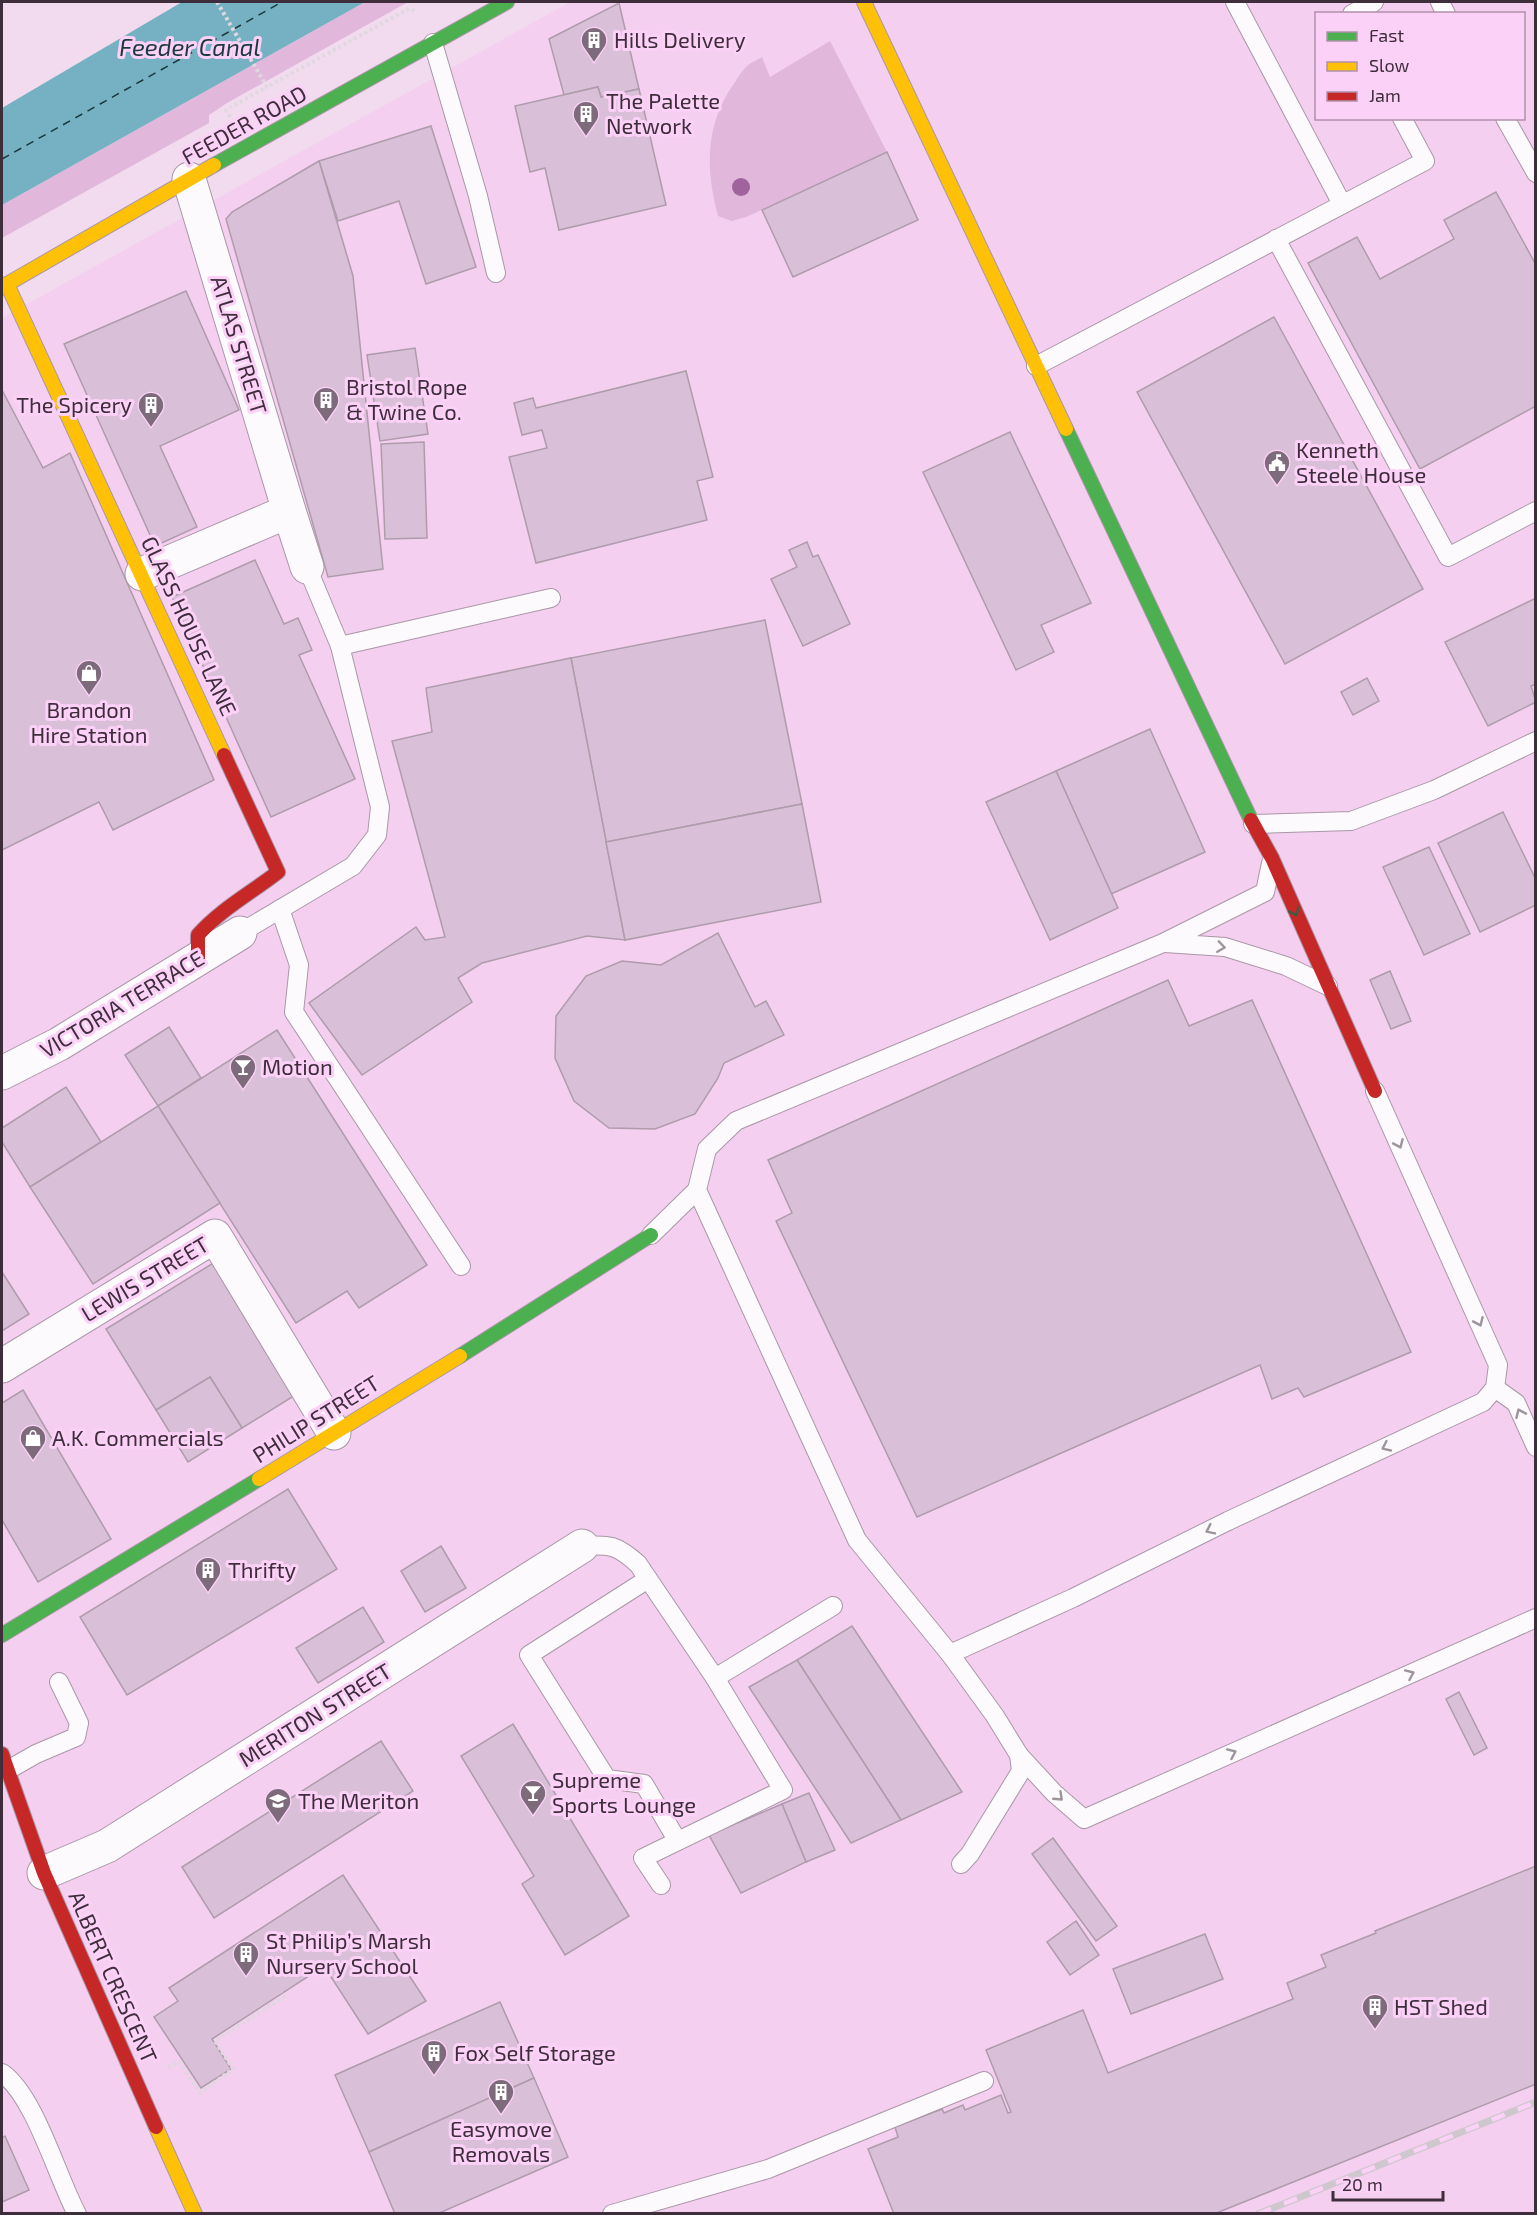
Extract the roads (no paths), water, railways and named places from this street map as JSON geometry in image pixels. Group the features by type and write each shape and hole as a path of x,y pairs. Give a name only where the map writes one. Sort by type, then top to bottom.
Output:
{"street":[{"name":"FEEDER ROAD","path":"4,285 507,2"},
{"path":"864,2 1253,824 1272,858 1375,1091"},
{"name":"ATLAS STREET","path":"189,179 307,567"},
{"name":"GLASS HOUSE LANE","path":"4,285 142,574 278,872 212,918 198,934 198,959"},
{"path":"142,574 289,511"},
{"name":"VICTORIA TERRACE","path":"2,1073 59,1044 240,933"},
{"name":"PHILIP STREET","path":"2,1635 543,1305 651,1235"},
{"name":"LEWIS STREET","path":"2,1366 215,1236 334,1433"},
{"name":"MERITON STREET","path":"44,1872 107,1846 582,1546"},
{"name":"ALBERT CRESCENT","path":"5,1762 44,1872 195,2214"}],"lane":[{"path":"1235,2 1342,204"},
{"path":"1356,12 1374,2"},
{"path":"433,43 478,196 496,273"},
{"path":"1036,366 1425,161 1403,120"},
{"path":"1506,120 1536,173"},
{"path":"1276,239 1449,557 1536,511"},
{"name":"ATLAS STREET","path":"240,933 353,866 377,835 380,807 340,646 307,567"},
{"path":"340,646 551,598"},
{"path":"1253,824 1352,821 1434,790 1536,741"},
{"path":"651,1235 697,1190 707,1149 736,1121 1163,943 1265,892 1272,858"},
{"path":"280,909 298,965 294,1012 461,1266"},
{"path":"1163,943 1226,947 1286,966 1328,986"},
{"path":"950,1654 1073,1598 1228,1521 1483,1402 1495,1388 1498,1365 1375,1091"},
{"path":"697,1190 857,1540 950,1654 995,1716 1019,1755 1054,1793 1084,1819 1536,1618"},
{"path":"1495,1388 1516,1403 1536,1447"},
{"path":"582,1546 602,1544 622,1550 638,1564 715,1678 783,1790 643,1858 660,1885"},
{"path":"648,1579 529,1655 607,1779 644,1784 677,1840"},
{"path":"715,1678 833,1606"},
{"path":"5,1762 36,1754 76,1737 79,1723 59,1682"},
{"path":"961,1864 982,1836 1021,1771 1019,1755"},
{"path":"2,2073 10,2079 41,2130 77,2214"},
{"path":"612,2214 768,2169 984,2081"}],"water":[{"name":"Feeder Canal","path":"182,2 365,2 2,205 2,108"}],"railway":[{"path":"1258,2214 1536,2102"}],"place":[{"name":"Hills Delivery","path":"594,63"},
{"name":"The Palette Network","path":"586,137"},
{"name":"Bristol Rope & Twine Co.","path":"326,423"},
{"name":"The Spicery","path":"151,428"},
{"name":"Kenneth Steele House","path":"1277,486"},
{"name":"Brandon Hire Station","path":"89,696"},
{"name":"Motion","path":"243,1090"},
{"name":"A.K. Commercials","path":"33,1461"},
{"name":"Thrifty","path":"208,1593"},
{"name":"Supreme Sports Lounge","path":"533,1816"},
{"name":"The Meriton","path":"278,1824"},
{"name":"St Philip’s Marsh Nursery School","path":"246,1977"},
{"name":"HST Shed","path":"1375,2030"},
{"name":"Fox Self Storage","path":"434,2076"},
{"name":"Easymove Removals","path":"501,2115"}]}
